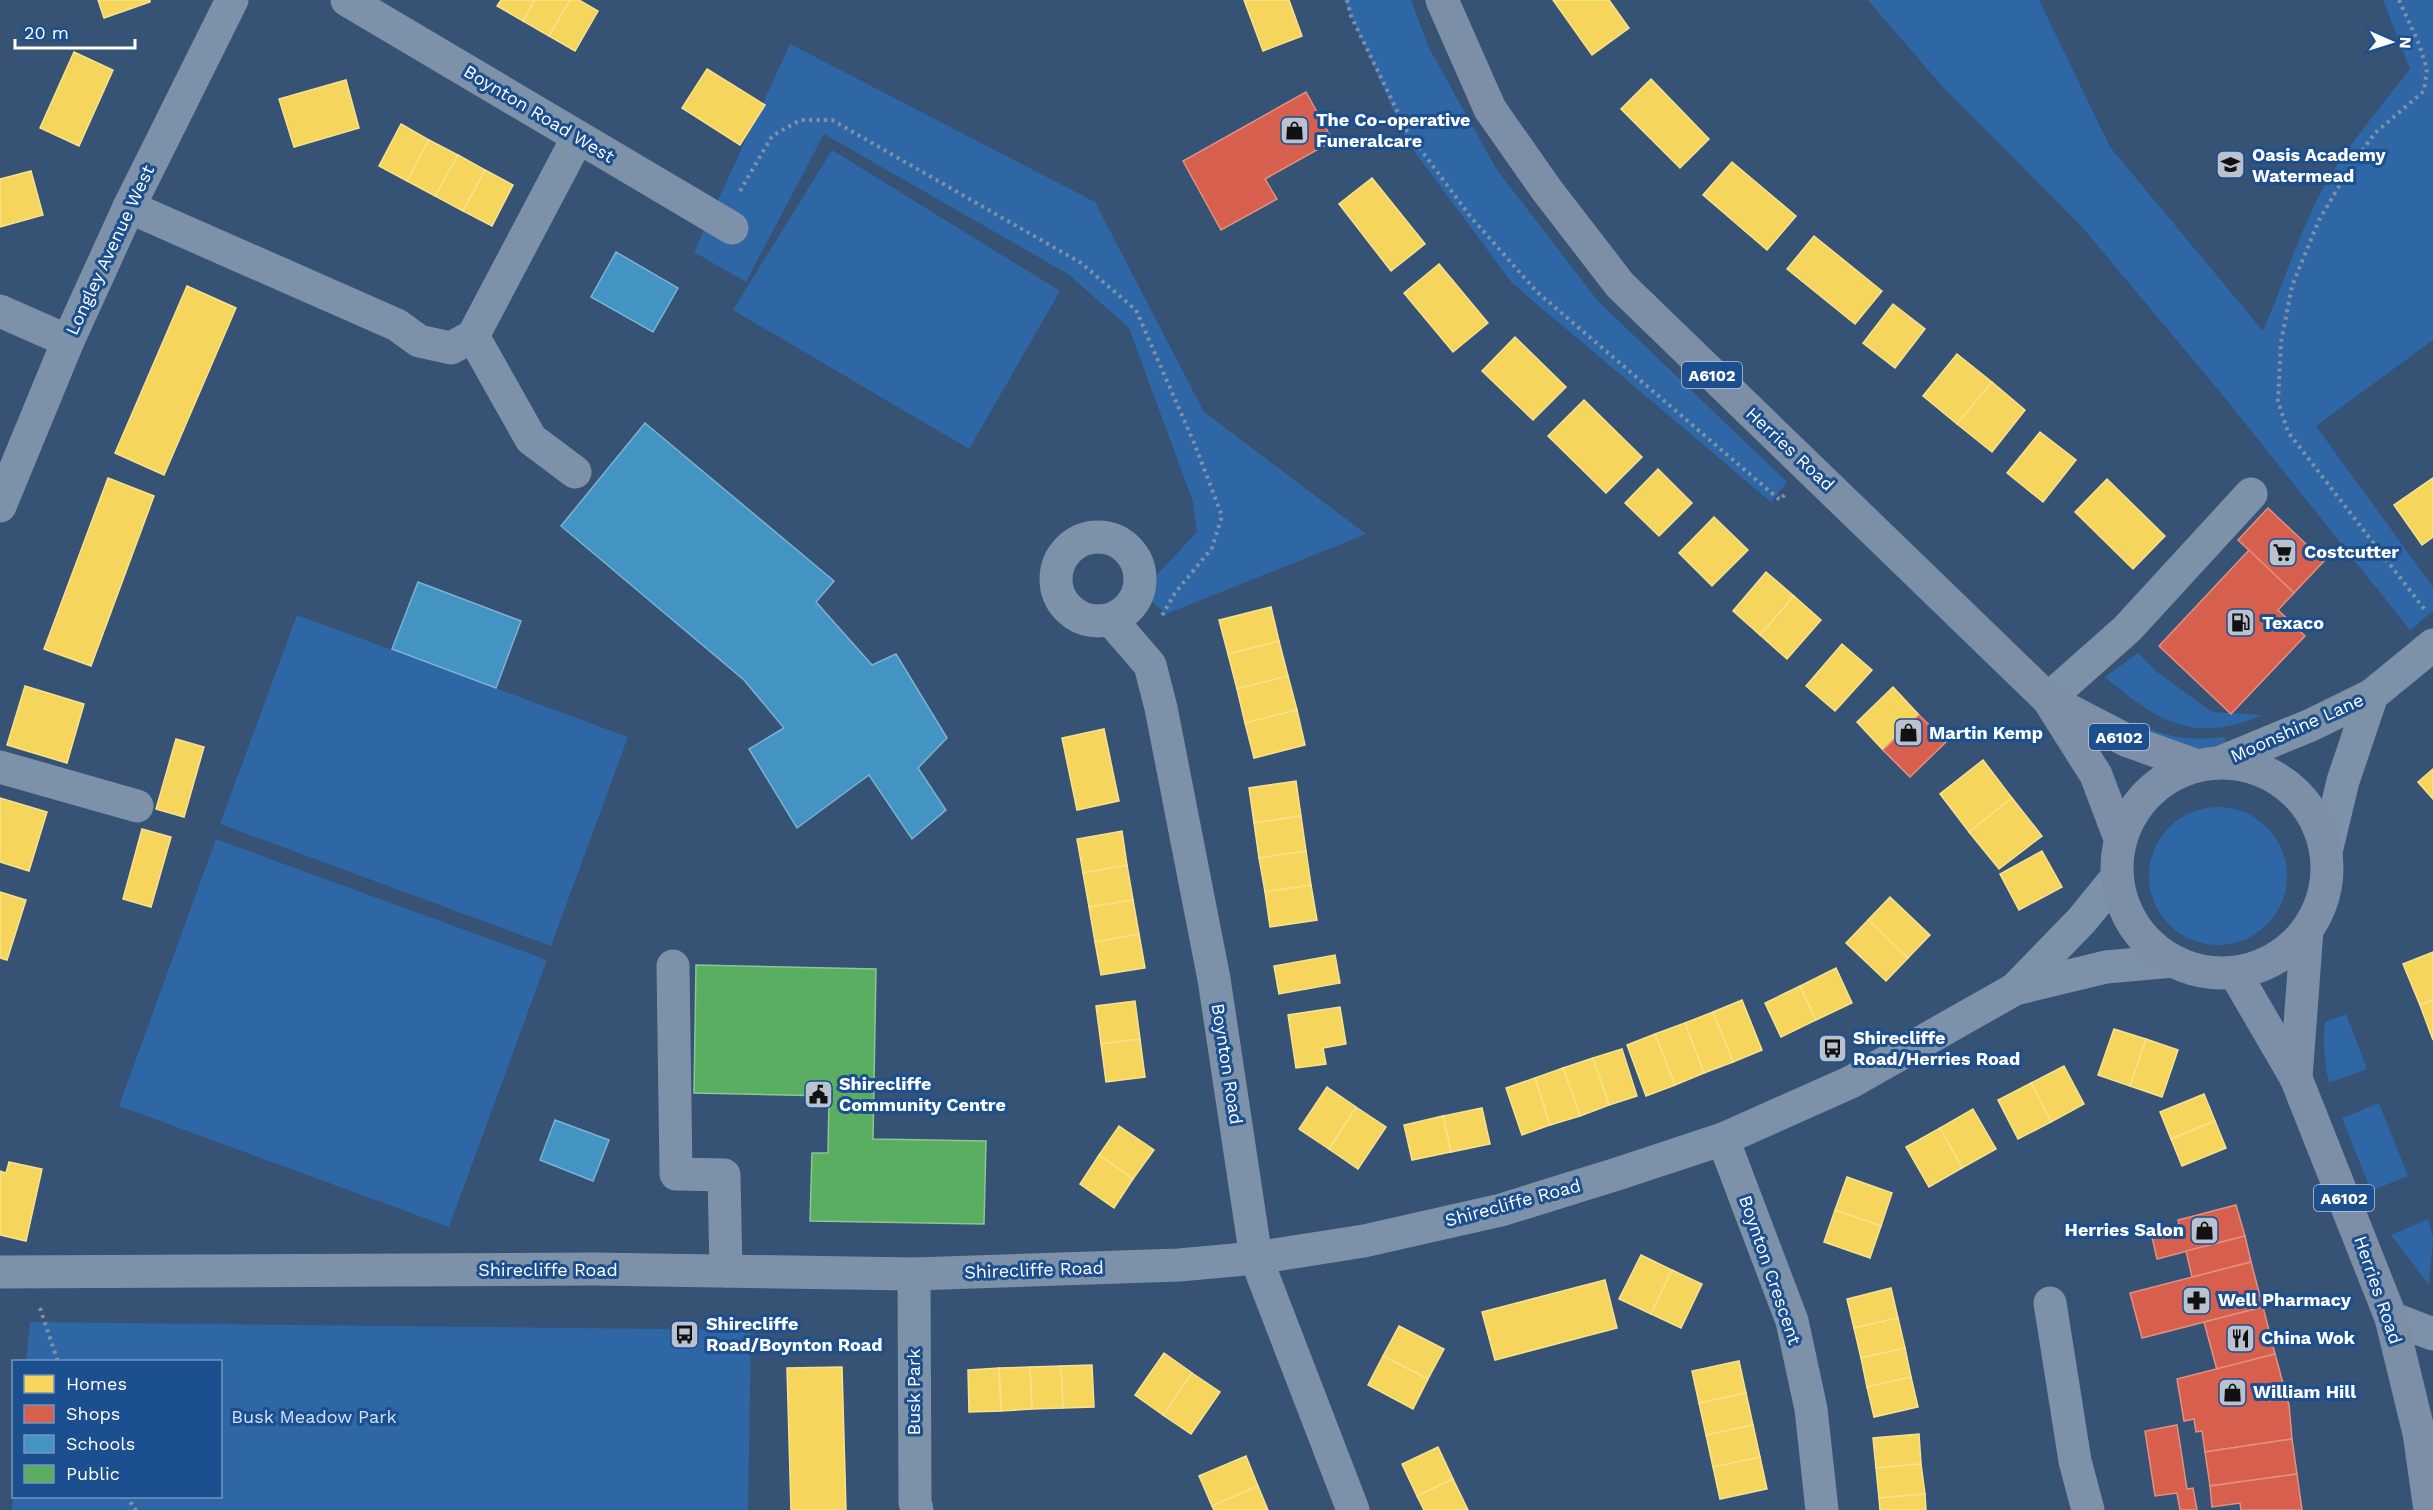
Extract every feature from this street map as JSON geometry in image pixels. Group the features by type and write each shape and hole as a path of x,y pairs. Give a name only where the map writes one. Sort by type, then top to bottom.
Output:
{"main road":[{"name":"Herries Road","path":"1442,0 1490,108 1546,189 1620,285 2048,699"},
{"name":"A6102","path":"2048,699 2128,741 2208,763 2251,766 2279,778 2302,798 2318,824 2326,852 2326,880 2320,906 2307,930 2287,950 2263,965 2235,973 2203,972 2173,961 2145,941 2126,911 2116,877 2119,836 2096,775 2048,699"},
{"name":"A6102","path":"2119,836 2143,797 2167,777 2208,763"},
{"name":"A6102","path":"2296,1078 2307,930"},
{"name":"A6102","path":"2235,973 2296,1078"},
{"name":"Herries Road","path":"2296,1078 2391,1318 2419,1433 2430,1510"}],"street":[{"name":"Longley Avenue West","path":"0,506 68,341 129,207 232,0"},
{"name":"Boynton Road West","path":"347,0 727,225"},
{"path":"129,207 397,326 419,341 451,348 473,336 578,137"},
{"path":"0,311 68,341"},
{"path":"473,336 531,439 575,472"},
{"path":"2048,699 2127,629 2251,494"},
{"name":"Boynton Road","path":"1111,620 1150,665 1161,708 1214,979 1256,1258 1353,1510"},
{"name":"Moonshine Lane","path":"2208,763 2311,725 2372,695 2433,645"},
{"name":"Moonshine Lane","path":"2326,852 2343,781 2372,695"},
{"path":"0,767 137,806"},
{"name":"Shirecliffe Road","path":"2015,989 2082,920 2116,877"},
{"name":"Shirecliffe Road","path":"14,1272 594,1269 914,1274 1179,1264 1256,1258 1364,1241 1501,1210 1723,1139 1851,1082 2015,989 2106,967 2173,961"},
{"path":"673,966 676,1174 724,1175 726,1271"},
{"name":"Boynton Crescent","path":"1723,1139 1792,1321 1811,1409 1822,1510"},
{"name":"Busk Park","path":"914,1274 915,1502 917,1510"},
{"path":"2050,1303 2075,1461 2088,1510"},
{"path":"2391,1318 2433,1334"}],"path":[{"path":"1347,0 1351,16 1407,131 1470,216 1537,292 1780,500 1810,467"},
{"path":"2399,0 2419,44 2427,69 2424,91 2375,133 2351,166 2319,220 2292,286 2281,342 2278,401 2288,432 2426,610"},
{"path":"727,225 772,136 800,120 832,120 1081,263 1136,310 1195,445 1222,516 1212,548 1175,593 1154,629 1155,646 1144,659"},
{"path":"14,1272 57,1360"},
{"path":"127,1498 136,1510"}],"green space":[{"path":"1344,0 1411,0 1428,46 1497,170 1598,301 1787,482 1771,502 1512,283 1408,143"},
{"path":"1868,0 2039,0 2110,147 2263,331 2301,235 2328,180 2357,137 2410,69 2383,0 2433,0 2433,340 2316,426 2433,587 2433,611 2410,630 2225,398 2082,227 1942,86"},
{"path":"790,44 1095,202 1204,412 1366,534 1166,614 1141,592 1197,532 1193,502 1129,328 1068,274 824,134 746,282 694,252"},
{"path":"832,150 1060,291 969,449 733,310"},
{"path":"297,615 628,737 551,946 220,824"},
{"path":"2138,653 2157,672 2212,712 2262,715 2238,724 2216,728 2196,728 2178,724 2160,716 2142,706 2105,677"},
{"path":"2134,721 2167,735 2178,737 2199,739 2224,737 2228,747 2188,749 2128,727"},
{"path":"2218,807 2244,812 2267,827 2282,850 2287,876 2282,902 2267,925 2244,940 2218,945 2192,940 2169,925 2154,902 2149,876 2154,850 2169,827 2192,812"},
{"path":"216,839 547,960 449,1227 119,1106"},
{"path":"2346,1014 2367,1069 2329,1083 2324,1052 2325,1022"},
{"path":"2379,1103 2408,1176 2371,1191 2342,1118"},
{"path":"2428,1219 2433,1238 2429,1285 2391,1235"},
{"name":"Busk Meadow Park","path":"30,1322 751,1330 748,1510 12,1510 13,1498 222,1498 222,1360 26,1360"}],"building: Homes":[{"path":"98,0 150,0 150,2 104,18"},
{"path":"501,0 535,0 523,21 497,6"},
{"path":"535,0 570,0 549,36 523,21"},
{"path":"570,0 579,0 598,11 575,51 549,36"},
{"path":"1244,0 1289,0 1302,36 1263,51"},
{"path":"1553,0 1609,0 1629,28 1592,55"},
{"path":"74,52 113,70 79,146 40,128"},
{"path":"707,69 765,105 740,145 682,108"},
{"path":"1651,79 1709,139 1680,168 1621,109"},
{"path":"346,80 359,128 294,147 279,99"},
{"path":"401,124 429,140 407,181 379,166"},
{"path":"429,140 458,155 435,196 407,181"},
{"path":"458,155 485,170 463,211 435,196"},
{"path":"1732,162 1796,216 1767,250 1703,195"},
{"path":"485,170 513,185 492,226 463,211"},
{"path":"31,171 43,215 0,227 0,179"},
{"path":"1372,178 1425,244 1391,271 1339,204"},
{"path":"1814,236 1882,291 1855,324 1787,269"},
{"path":"1439,264 1488,323 1453,352 1404,293"},
{"path":"187,286 236,308 164,475 115,453"},
{"path":"1893,304 1925,329 1895,368 1863,343"},
{"path":"1515,337 1566,387 1533,420 1482,371"},
{"path":"1957,354 1992,382 1957,424 1923,396"},
{"path":"1992,382 2025,410 1992,452 1957,424"},
{"path":"1584,400 1642,457 1606,493 1548,436"},
{"path":"2040,432 2076,460 2043,502 2007,473"},
{"path":"1658,469 1692,503 1659,536 1625,503"},
{"path":"108,478 154,496 91,666 44,649"},
{"path":"2433,478 2433,537 2422,545 2394,505"},
{"path":"2107,479 2165,536 2133,569 2075,512"},
{"path":"1714,517 1748,550 1712,586 1679,553"},
{"path":"1766,572 1794,596 1760,635 1733,611"},
{"path":"1794,596 1821,620 1787,659 1760,635"},
{"path":"1271,607 1279,641 1228,654 1219,620"},
{"path":"1279,641 1288,676 1237,689 1228,654"},
{"path":"1842,644 1872,670 1835,711 1806,686"},
{"path":"1288,676 1297,710 1245,723 1237,689"},
{"path":"25,686 84,704 67,763 7,745"},
{"path":"1893,687 1919,715 1883,750 1857,722"},
{"path":"1297,710 1305,745 1254,758 1245,723"},
{"path":"1104,729 1119,801 1077,810 1062,738"},
{"path":"176,739 204,747 184,817 156,809"},
{"path":"1983,760 2012,798 1969,832 1940,794"},
{"path":"2433,769 2433,799 2418,782"},
{"path":"1296,781 1301,816 1254,823 1249,788"},
{"path":"0,798 47,812 29,871 0,862"},
{"path":"2012,798 2042,836 1999,869 1969,832"},
{"path":"1301,816 1306,851 1259,858 1254,823"},
{"path":"142,829 171,837 151,907 123,899"},
{"path":"1122,831 1127,865 1083,873 1077,839"},
{"path":"1306,851 1311,885 1265,892 1259,858"},
{"path":"2042,851 2062,887 2019,910 2000,874"},
{"path":"1127,865 1133,900 1089,907 1083,873"},
{"path":"1311,885 1317,920 1270,927 1265,892"},
{"path":"0,892 26,900 7,960 0,958"},
{"path":"1890,897 1930,935 1908,958 1868,920"},
{"path":"1133,900 1139,934 1095,942 1089,907"},
{"path":"1868,920 1908,958 1886,981 1846,943"},
{"path":"1139,934 1145,968 1101,975 1095,942"},
{"path":"2433,952 2433,1000 2420,1005 2403,964"},
{"path":"1335,955 1340,983 1279,994 1274,966"},
{"path":"1836,968 1852,1003 1816,1020 1800,986"},
{"path":"1800,986 1816,1020 1781,1037 1765,1003"},
{"path":"1742,1000 1762,1050 1733,1062 1713,1012"},
{"path":"2433,1000 2433,1040 2420,1005"},
{"path":"1135,1001 1140,1039 1101,1044 1096,1006"},
{"path":"1340,1007 1346,1044 1323,1048 1326,1064 1296,1068 1288,1015"},
{"path":"1713,1012 1733,1062 1704,1073 1685,1023"},
{"path":"1685,1023 1704,1073 1675,1085 1655,1034"},
{"path":"2114,1029 2146,1039 2130,1086 2098,1075"},
{"path":"1655,1034 1675,1085 1646,1096 1627,1045"},
{"path":"1140,1039 1145,1077 1106,1082 1101,1044"},
{"path":"2146,1039 2178,1050 2162,1097 2130,1086"},
{"path":"1622,1049 1637,1096 1609,1105 1593,1058"},
{"path":"1593,1058 1609,1105 1580,1116 1563,1068"},
{"path":"2064,1066 2084,1104 2051,1122 2031,1083"},
{"path":"1563,1068 1580,1116 1550,1125 1535,1078"},
{"path":"1535,1078 1550,1125 1522,1135 1506,1088"},
{"path":"2031,1083 2051,1122 2018,1139 1998,1100"},
{"path":"1327,1087 1356,1107 1329,1149 1299,1129"},
{"path":"2204,1094 2215,1121 2171,1139 2160,1112"},
{"path":"1356,1107 1386,1127 1358,1169 1329,1149"},
{"path":"1482,1108 1490,1144 1451,1152 1443,1116"},
{"path":"1973,1109 1996,1149 1962,1168 1940,1128"},
{"path":"1443,1116 1451,1152 1412,1160 1404,1125"},
{"path":"2215,1121 2226,1148 2182,1166 2171,1139"},
{"path":"1119,1126 1154,1150 1133,1179 1099,1155"},
{"path":"1940,1128 1962,1168 1929,1187 1906,1147"},
{"path":"1099,1155 1133,1179 1114,1208 1080,1184"},
{"path":"9,1162 42,1169 26,1241 0,1235 0,1171 6,1173"},
{"path":"1847,1177 1892,1193 1881,1226 1835,1210"},
{"path":"1835,1210 1881,1226 1870,1258 1824,1242"},
{"path":"1641,1255 1672,1270 1651,1314 1619,1299"},
{"path":"1672,1270 1702,1284 1681,1328 1651,1314"},
{"path":"1605,1280 1617,1328 1495,1360 1482,1312"},
{"path":"1891,1288 1898,1318 1854,1328 1847,1299"},
{"path":"1898,1318 1905,1348 1861,1358 1854,1328"},
{"path":"1399,1326 1444,1349 1428,1379 1383,1356"},
{"path":"1905,1348 1911,1377 1867,1387 1861,1358"},
{"path":"1164,1353 1192,1373 1163,1415 1135,1395"},
{"path":"1383,1356 1428,1379 1413,1409 1368,1385"},
{"path":"1739,1361 1746,1393 1699,1403 1692,1371"},
{"path":"1092,1365 1094,1407 1063,1408 1061,1366"},
{"path":"1061,1366 1063,1408 1032,1409 1030,1367"},
{"path":"842,1367 846,1510 791,1510 787,1368"},
{"path":"1030,1367 1032,1409 1001,1411 999,1368"},
{"path":"999,1368 1001,1411 969,1412 968,1370"},
{"path":"1192,1373 1220,1392 1191,1434 1163,1415"},
{"path":"1911,1377 1918,1407 1874,1417 1867,1387"},
{"path":"1746,1393 1753,1425 1706,1435 1699,1403"},
{"path":"1753,1425 1760,1457 1713,1467 1706,1435"},
{"path":"1919,1434 1921,1464 1876,1468 1873,1438"},
{"path":"1438,1447 1453,1479 1417,1496 1402,1464"},
{"path":"1246,1456 1258,1486 1212,1506 1199,1476"},
{"path":"1760,1457 1767,1489 1720,1499 1713,1467"},
{"path":"1921,1464 1925,1494 1879,1498 1876,1468"},
{"path":"1453,1479 1468,1510 1424,1510 1417,1496"},
{"path":"1258,1486 1268,1510 1214,1510 1212,1506"},
{"path":"1925,1494 1926,1510 1880,1510 1879,1498"}],"building: Shops":[{"path":"1306,92 1333,141 1265,179 1277,199 1221,230 1183,161"},
{"path":"2268,508 2324,561 2294,593 2238,540"},
{"path":"2249,550 2294,593 2278,610 2305,636 2231,714 2159,646"},
{"path":"1919,715 1946,742 1910,777 1883,750"},
{"name":"Herries Salon","path":"2236,1205 2245,1236 2157,1259 2152,1237 2179,1224 2178,1220"},
{"path":"2245,1236 2251,1262 2192,1277 2186,1251"},
{"name":"Well Pharmacy","path":"2251,1262 2263,1307 2142,1338 2130,1293"},
{"name":"China Wok","path":"2263,1307 2275,1354 2217,1370 2204,1322"},
{"name":"William Hill","path":"2275,1354 2289,1405 2292,1439 2205,1452 2202,1431 2196,1432 2194,1419 2184,1421 2177,1379"},
{"path":"2177,1425 2187,1489 2193,1488 2197,1510 2180,1510 2177,1493 2155,1496 2145,1431"},
{"path":"2292,1439 2297,1474 2210,1486 2205,1452"},
{"path":"2297,1474 2302,1510 2241,1510 2240,1503 2212,1507 2210,1486"}],"building: Schools":[{"path":"616,252 678,288 653,332 591,297"},
{"path":"645,423 834,581 816,602 872,665 896,654 947,738 918,768 946,810 912,839 869,775 797,828 749,749 784,728 744,680 561,526"},
{"path":"418,582 521,621 496,688 392,649"},
{"path":"555,1120 609,1140 593,1181 540,1160"}],"building: Public":[{"name":"Shirecliffe Community Centre","path":"696,965 876,969 873,1139 986,1141 984,1224 810,1221 812,1153 828,1153 829,1096 694,1093"}],"place":[{"name":"The Co-operative Funeralcare","path":"1295,130"},
{"name":"Oasis Academy Watermead","path":"2231,165"},
{"name":"Costcutter","path":"2283,552"},
{"name":"Texaco","path":"2241,623"},
{"name":"Martin Kemp","path":"1908,733"},
{"name":"Shirecliffe Road/Herries Road","path":"1832,1048"},
{"name":"Shirecliffe Community Centre","path":"818,1094"},
{"name":"Herries Salon","path":"2205,1230"},
{"name":"Well Pharmacy","path":"2197,1300"},
{"name":"Shirecliffe Road/Boynton Road","path":"685,1334"},
{"name":"China Wok","path":"2240,1338"},
{"name":"William Hill","path":"2232,1392"}]}
